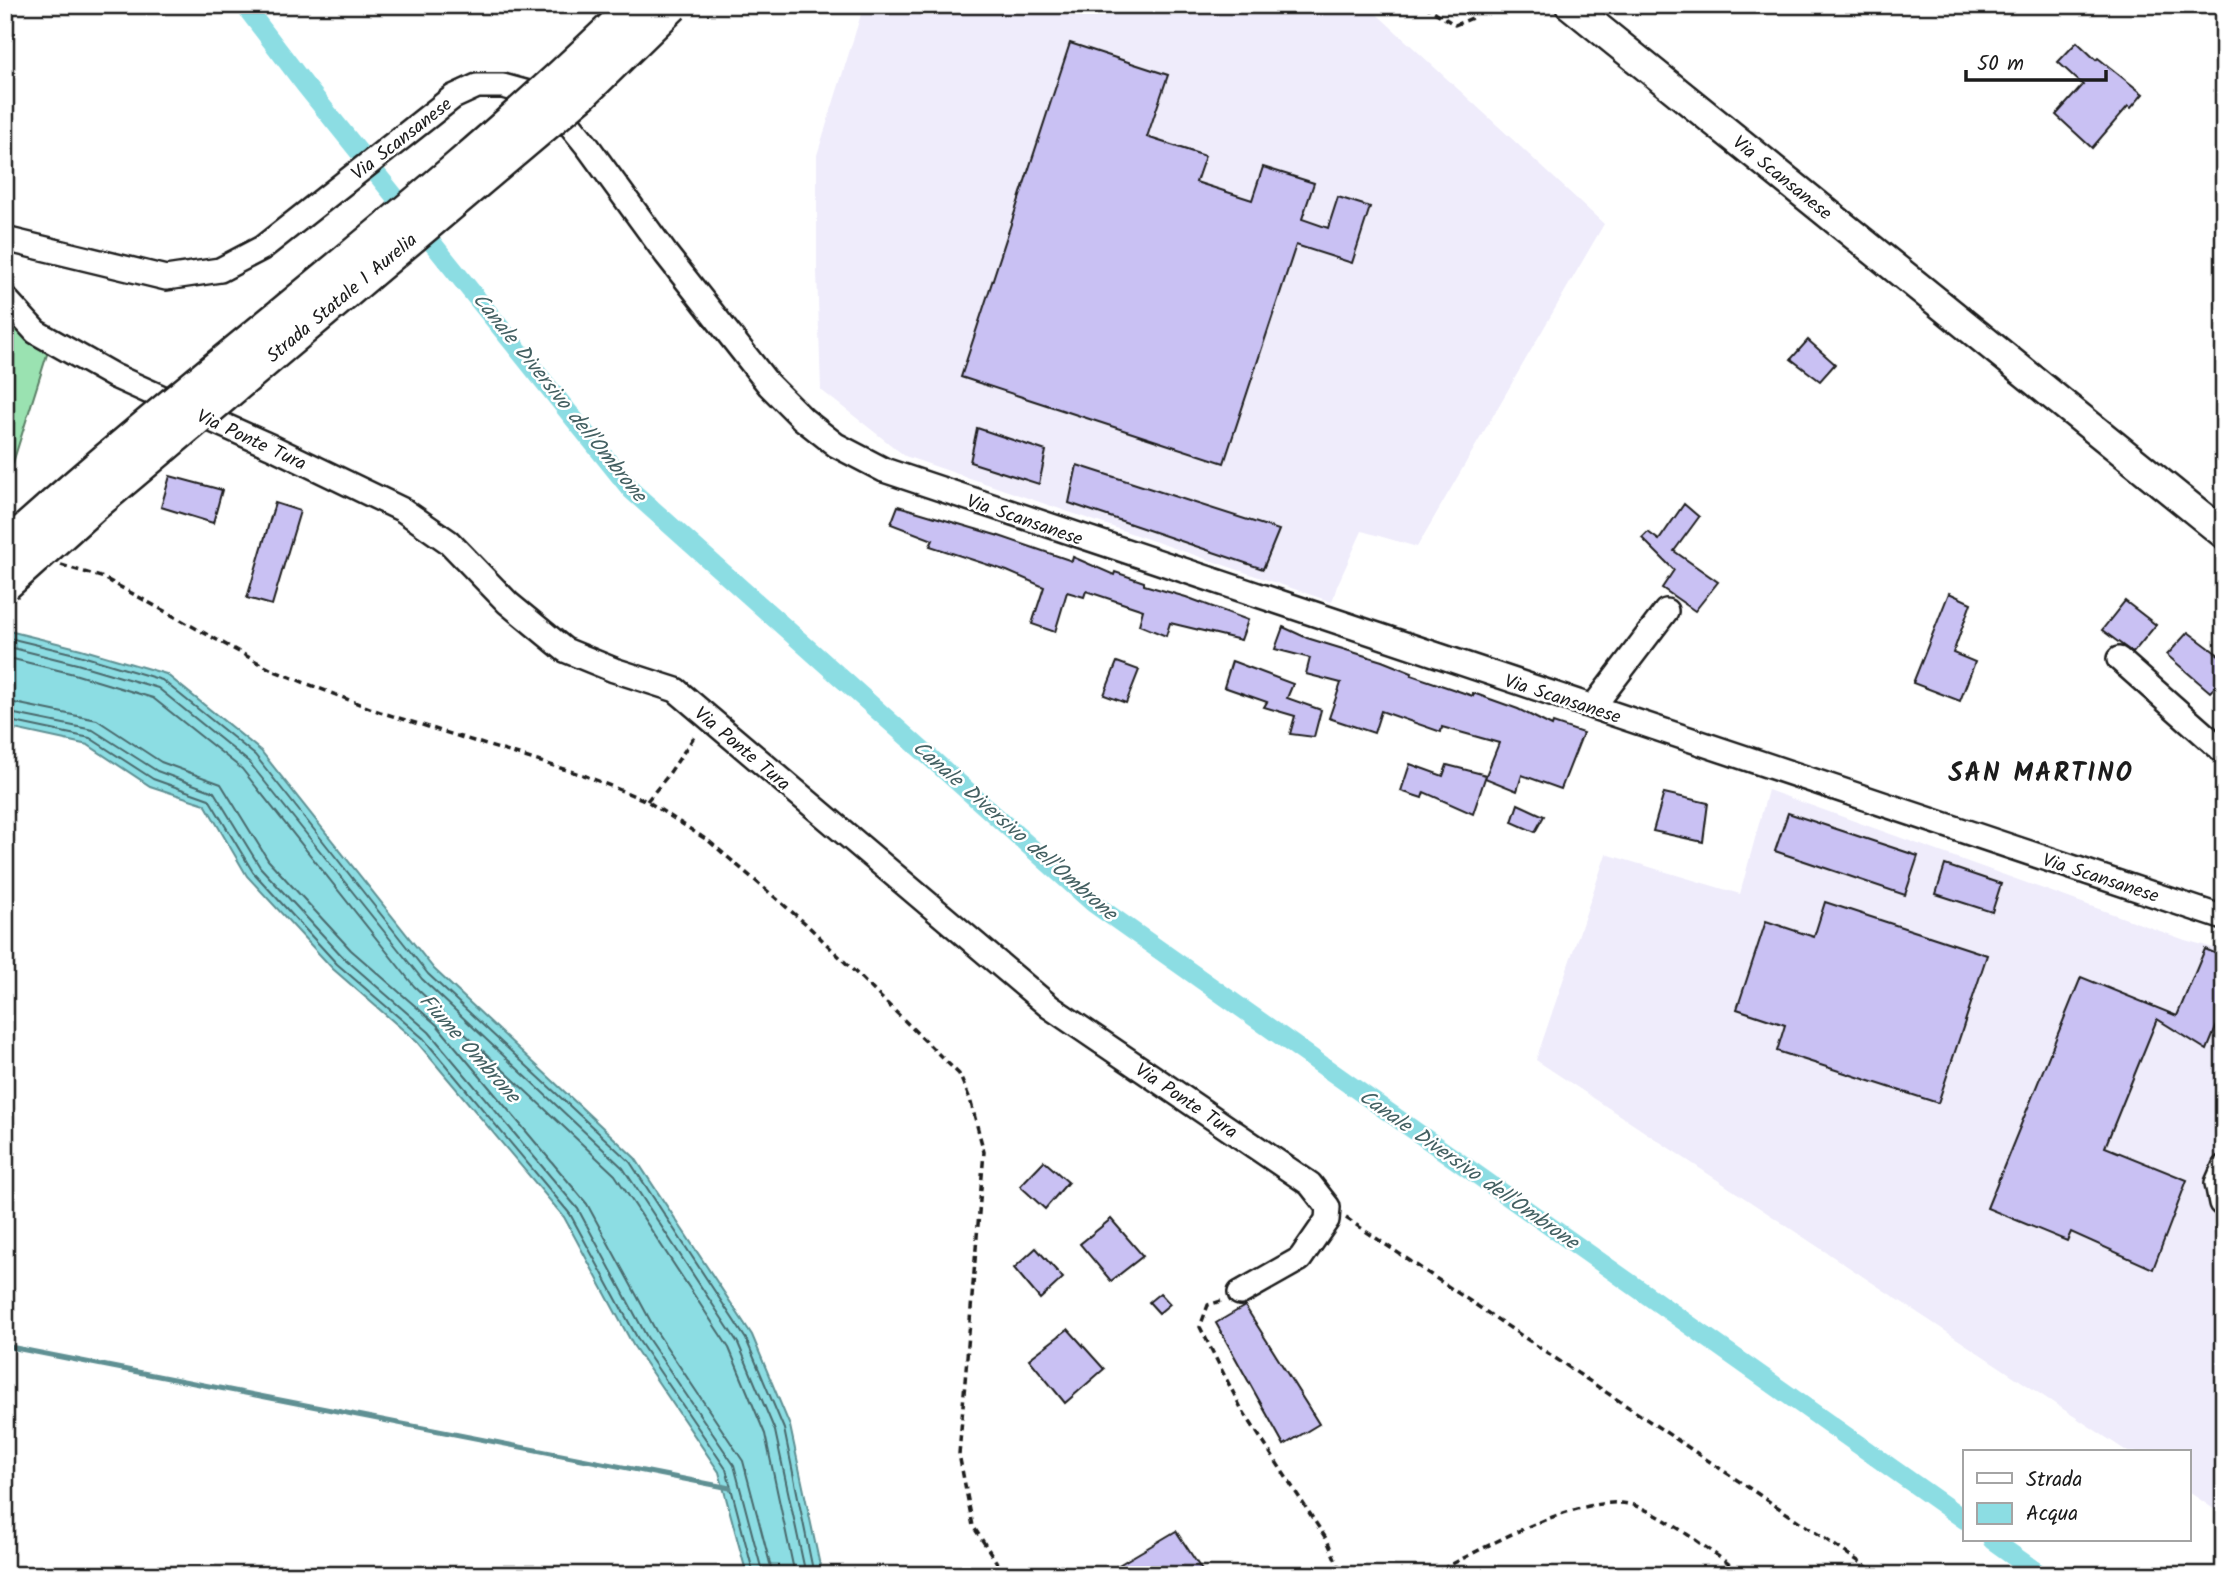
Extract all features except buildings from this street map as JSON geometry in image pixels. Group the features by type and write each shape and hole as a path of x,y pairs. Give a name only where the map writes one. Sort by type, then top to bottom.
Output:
{"highway":[{"name":"Strada Statale 1 Aurelia","path":"5,549 73,488 567,73 636,5"},
{"name":"Strada Statale 1 Aurelia","path":"5,584 91,507 582,93 672,5"}],"main road":[{"name":"Via Scansanese","path":"1570,5 2224,534"}],"street":[{"name":"Via Scansanese","path":"5,239 166,278 220,270 262,248 453,97 477,86 503,86 525,92 555,106 769,385 803,419 836,445 884,470 2224,918"},
{"name":"Via Ponte Tura","path":"5,298 36,332 114,376 270,446 403,510 449,542 508,603 565,650 614,670 676,690 1050,1007 1310,1184 1328,1214"},
{"path":"1593,708 1666,611"},
{"path":"2119,659 2224,752"},
{"path":"2221,1203 2217,1183 2224,1167"},
{"path":"1240,1293 1300,1259 1328,1214"}],"path":[{"path":"1424,5 1455,25 1472,18 1483,5"},
{"path":"54,563 104,578 272,670 380,712 586,776 647,802 710,842 805,923 959,1074 970,1100 984,1152 959,1454 973,1526 1005,1575"},
{"path":"647,802 696,734"},
{"path":"1328,1214 1879,1575"},
{"path":"1240,1293 1208,1305 1200,1327 1241,1408 1327,1541 1342,1575"},
{"path":"1431,1575 1558,1514 1602,1502 1634,1505 1659,1517 1744,1575"}],"shaded area":[{"path":"864,5 1367,5 1604,224 1417,547 1362,531 1332,602 905,456 821,390 817,155"},
{"path":"1768,790 2185,940 2224,951 2224,1516 2190,1493 2190,1450 2125,1450 1536,1060 1606,854 1740,894"}],"green space":[{"path":"5,309 49,348 5,488"}],"water":[{"name":"Fiume Ombrone","path":"5,630 166,674 261,751 434,969 635,1158 752,1335 790,1426 822,1575 747,1575 719,1472 633,1345 564,1217 417,1042 333,969 247,876 205,804 150,786 88,745 5,727"}],"waterway":[{"name":"Canale Diversivo dell'Ombrone","path":"244,5 305,85 632,491 1093,903 1963,1519"},
{"path":"5,1346 730,1488"},
{"name":"Canale Diversivo dell'Ombrone","path":"1995,1542 2041,1575"}],"district":[{"name":"SAN MARTINO","path":"2041,772"}]}
